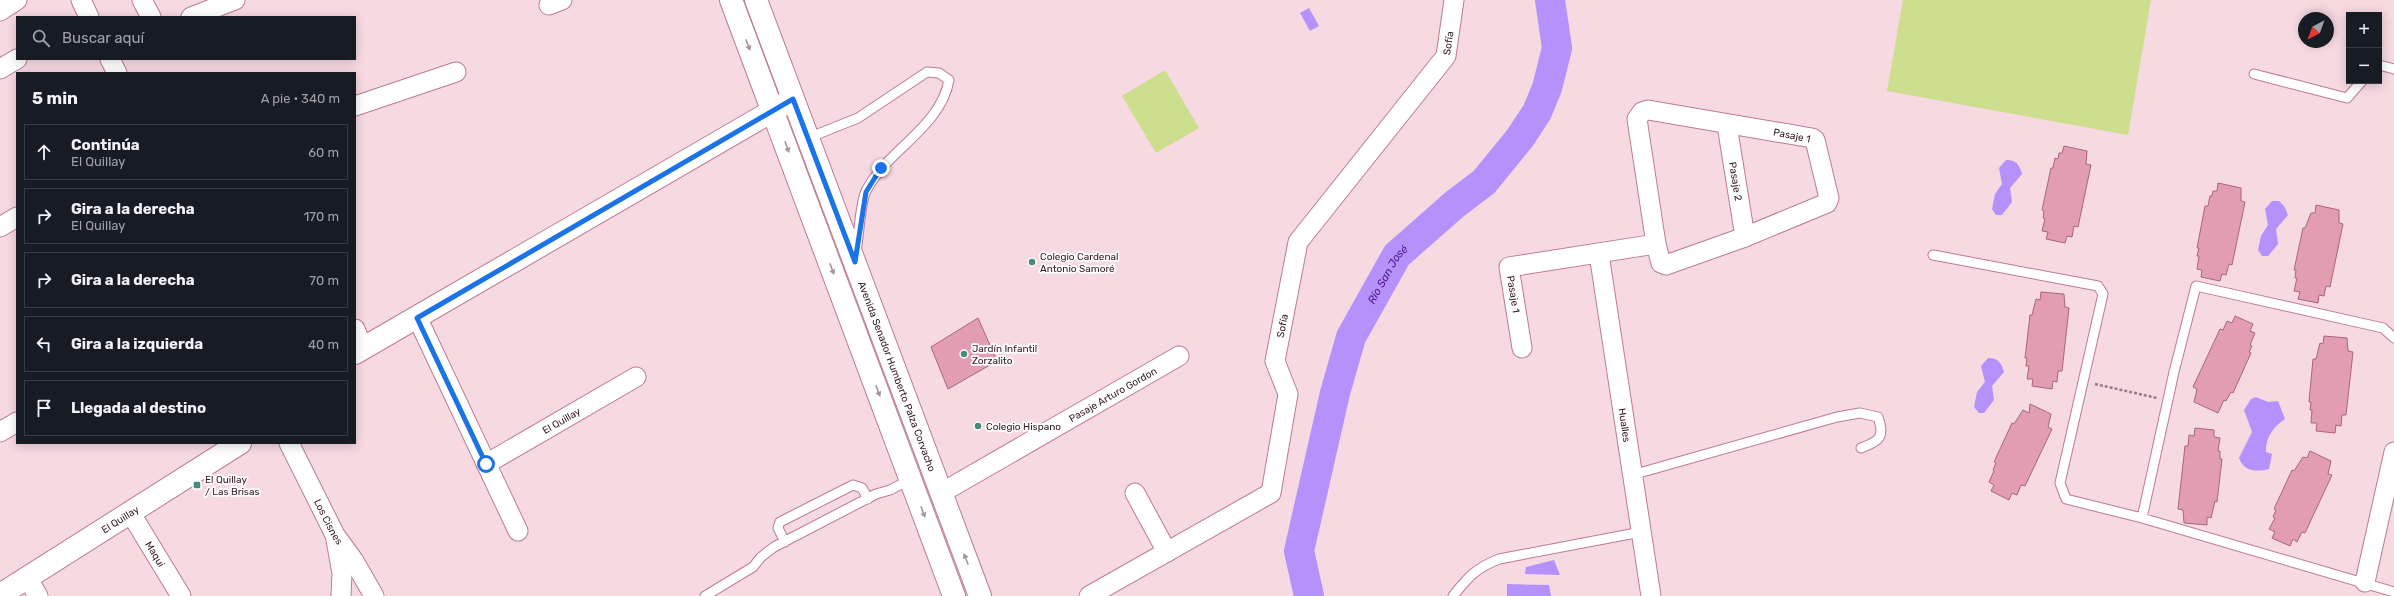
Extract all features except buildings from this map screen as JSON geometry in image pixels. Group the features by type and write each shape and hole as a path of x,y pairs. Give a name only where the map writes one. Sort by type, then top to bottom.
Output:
{"main road":[{"name":"Avenida Senador Humberto Palza Corvacho","path":"756,0 980,596"},
{"path":"738,3 773,110 954,596"},
{"path":"359,351 793,99"},
{"name":"El Quillay","path":"0,595 238,444"}],"street":[{"path":"0,11 17,0"},
{"path":"142,0 150,16"},
{"path":"194,16 235,0"},
{"name":"Sofía","path":"1089,596 1271,493 1288,394 1275,361 1298,242 1446,56 1454,0"},
{"path":"0,70 16,60"},
{"path":"110,60 116,72"},
{"path":"356,106 456,72"},
{"name":"Pasaje 1","path":"1648,110 1812,138 1815,140 1829,198 1823,207 1744,237 1666,265 1659,262 1637,119 1639,115 1648,110"},
{"name":"Pasaje 2","path":"1727,124 1744,237"},
{"path":"0,227 16,218"},
{"name":"Pasaje 1","path":"1522,348 1509,267 1656,244"},
{"name":"Hualles","path":"1599,254 1651,596"},
{"path":"417,318 518,531"},
{"path":"356,334 359,351"},
{"name":"Pasaje Arturo Gordon","path":"941,494 1179,356"},
{"name":"El Quillay","path":"486,464 636,377"},
{"path":"0,432 16,423"},
{"name":"Los Cisnes","path":"289,444 334,535 354,561 374,596"},
{"path":"2365,582 2394,452"},
{"path":"1135,493 1167,552"},
{"name":"Maqui","path":"130,512 181,596"},
{"path":"334,535 342,573 342,596"},
{"path":"27,578 38,596"}],"lane":[{"path":"2382,67 2394,69"},
{"path":"808,138 858,118 927,72 940,73 949,80 946,95 922,126 881,168 866,192 855,262"},
{"path":"2254,74 2347,98 2359,84"},
{"path":"1933,255 2098,286 2103,294 2060,483 2066,499 2142,518 2365,582 2394,592"},
{"path":"2142,518 2168,401 2196,286 2383,328 2394,338"},
{"path":"1632,475 1837,417 1860,413 1878,417 1882,429 1880,437 1874,444 1861,448"},
{"path":"705,596 754,567 761,557 785,542 868,499 911,479"},
{"path":"785,542 778,528 780,522 853,485 862,488 868,499"},
{"path":"1453,596 1468,577 1480,567 1499,559 1641,532"}],"path":[{"path":"2083,381 2168,401"}],"green space":[{"path":"1903,0 2151,0 2128,135 1887,91"},
{"path":"1165,70 1199,128 1156,153 1122,96"}],"shaded area":[{"path":"1309,8 1319,26 1310,31 1300,13"},
{"path":"2006,160 2017,163 2022,174 2010,188 2012,202 2002,215 1996,215 1992,209 1995,194 2002,184 1999,168"},
{"path":"2272,201 2279,201 2284,206 2288,215 2276,229 2278,244 2268,256 2262,256 2258,250 2261,236 2268,225 2265,209"},
{"path":"1988,358 1999,361 2004,372 1992,386 1994,400 1984,413 1979,413 1974,407 1977,392 1985,382 1981,366"},
{"path":"2256,397 2268,402 2278,401 2285,419 2277,425 2267,442 2266,452 2272,454 2269,469 2260,471 2251,470 2244,466 2239,458 2252,432 2244,410 2251,399"},
{"path":"1554,560 1560,575 1525,574 1526,567"},
{"path":"1507,584 1549,585 1551,596 1507,596"}],"waterway":[{"name":"Río San José","path":"1309,596 1299,551 1335,393 1351,337 1397,255 1455,204 1484,182 1520,138 1537,112 1547,88 1557,48 1550,0"}],"place":[{"name":"Colegio Cardenal Antonio Samoré","path":"1032,262"},
{"name":"Jardín Infantil Zorzalito","path":"964,354"},
{"name":"Colegio Hispano","path":"978,426"},
{"name":"El Quillay / Las Brisas","path":"197,485"}],"route":[{"path":"486,464 417,318 793,99 855,262 866,192 881,168"}]}
